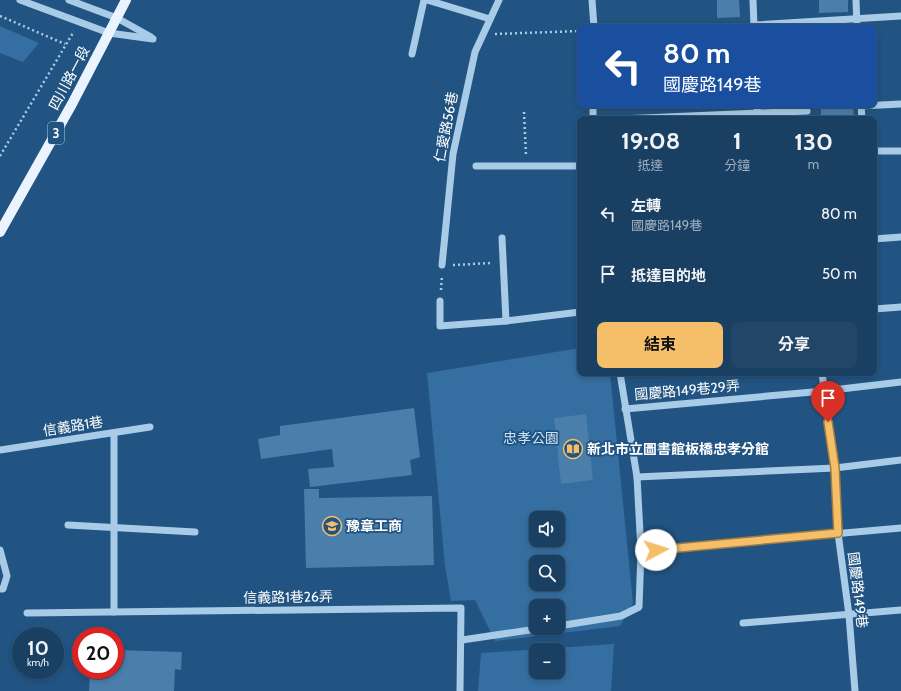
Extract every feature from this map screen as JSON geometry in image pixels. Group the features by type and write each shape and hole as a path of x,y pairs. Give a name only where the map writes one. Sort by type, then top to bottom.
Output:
{"main road":[{"name":"四川路一段","path":"0,232 72,104 126,0"}],"street":[{"path":"20,0 109,33 154,39 117,18 69,0"},
{"path":"412,54 424,0"},
{"path":"427,0 490,19"},
{"name":"仁愛路56巷","path":"442,265 453,154 475,52 499,0"},
{"path":"592,0 594,24"},
{"path":"753,0 754,24"},
{"path":"856,0 857,24"},
{"path":"780,24 901,16"},
{"path":"877,105 901,104"},
{"path":"679,116 807,111"},
{"path":"877,151 901,151"},
{"path":"476,166 577,166"},
{"path":"877,239 901,237"},
{"path":"502,238 506,321"},
{"path":"440,301 440,326 506,321 577,312"},
{"path":"877,309 901,307"},
{"path":"565,625 621,616 639,608 641,551 637,477 620,376"},
{"name":"國慶路149巷","path":"822,376 835,468 838,533 849,615 856,691"},
{"name":"國慶路149巷29弄","path":"625,409 824,391 901,382"},
{"name":"信義路1巷","path":"0,450 150,427"},
{"path":"114,432 114,612"},
{"path":"637,477 835,468 901,460"},
{"path":"68,525 195,532"},
{"path":"641,551 901,528"},
{"path":"0,550 7,576 3,589 0,590"},
{"name":"信義路1巷26弄","path":"27,613 461,608 462,640"},
{"path":"743,623 901,610"},
{"path":"460,691 462,640 529,630"}],"path":[{"path":"0,16 65,44"},
{"path":"0,156 65,44 80,22"},
{"path":"483,35 577,31"},
{"path":"524,112 527,167"},
{"path":"440,301 442,265 503,262"}],"green space":[{"path":"0,26 39,43 23,62 0,53"},
{"name":"忠孝公園","path":"577,348 577,376 610,376 633,603 620,626 565,633 565,599 529,599 529,635 545,635 495,641 475,600 451,601 445,566 427,373"},
{"path":"614,644 611,691 478,691 481,653 529,650 529,679 565,679 565,647"}],"building":[{"path":"717,0 739,0 740,17 717,18"},
{"path":"819,0 848,0 848,12 819,13"},
{"path":"821,108 853,108 854,116 821,116"},
{"path":"414,408 420,457 410,460 412,475 310,487 308,469 334,467 332,449 261,459 258,439 280,435 280,426"},
{"name":"新北市立圖書館板橋忠孝分館","path":"586,414 593,480 561,484 554,418"},
{"path":"304,489 319,489 319,498 432,496 434,565 306,568"},
{"path":"124,650 182,652 181,670 175,669 174,691 89,691 90,679 124,679"}],"place":[{"name":"新北市立圖書館板橋忠孝分館","path":"573,449"},
{"name":"豫章工商","path":"332,526"}],"route":[{"path":"656,550 838,533 835,468 828,422"}]}
